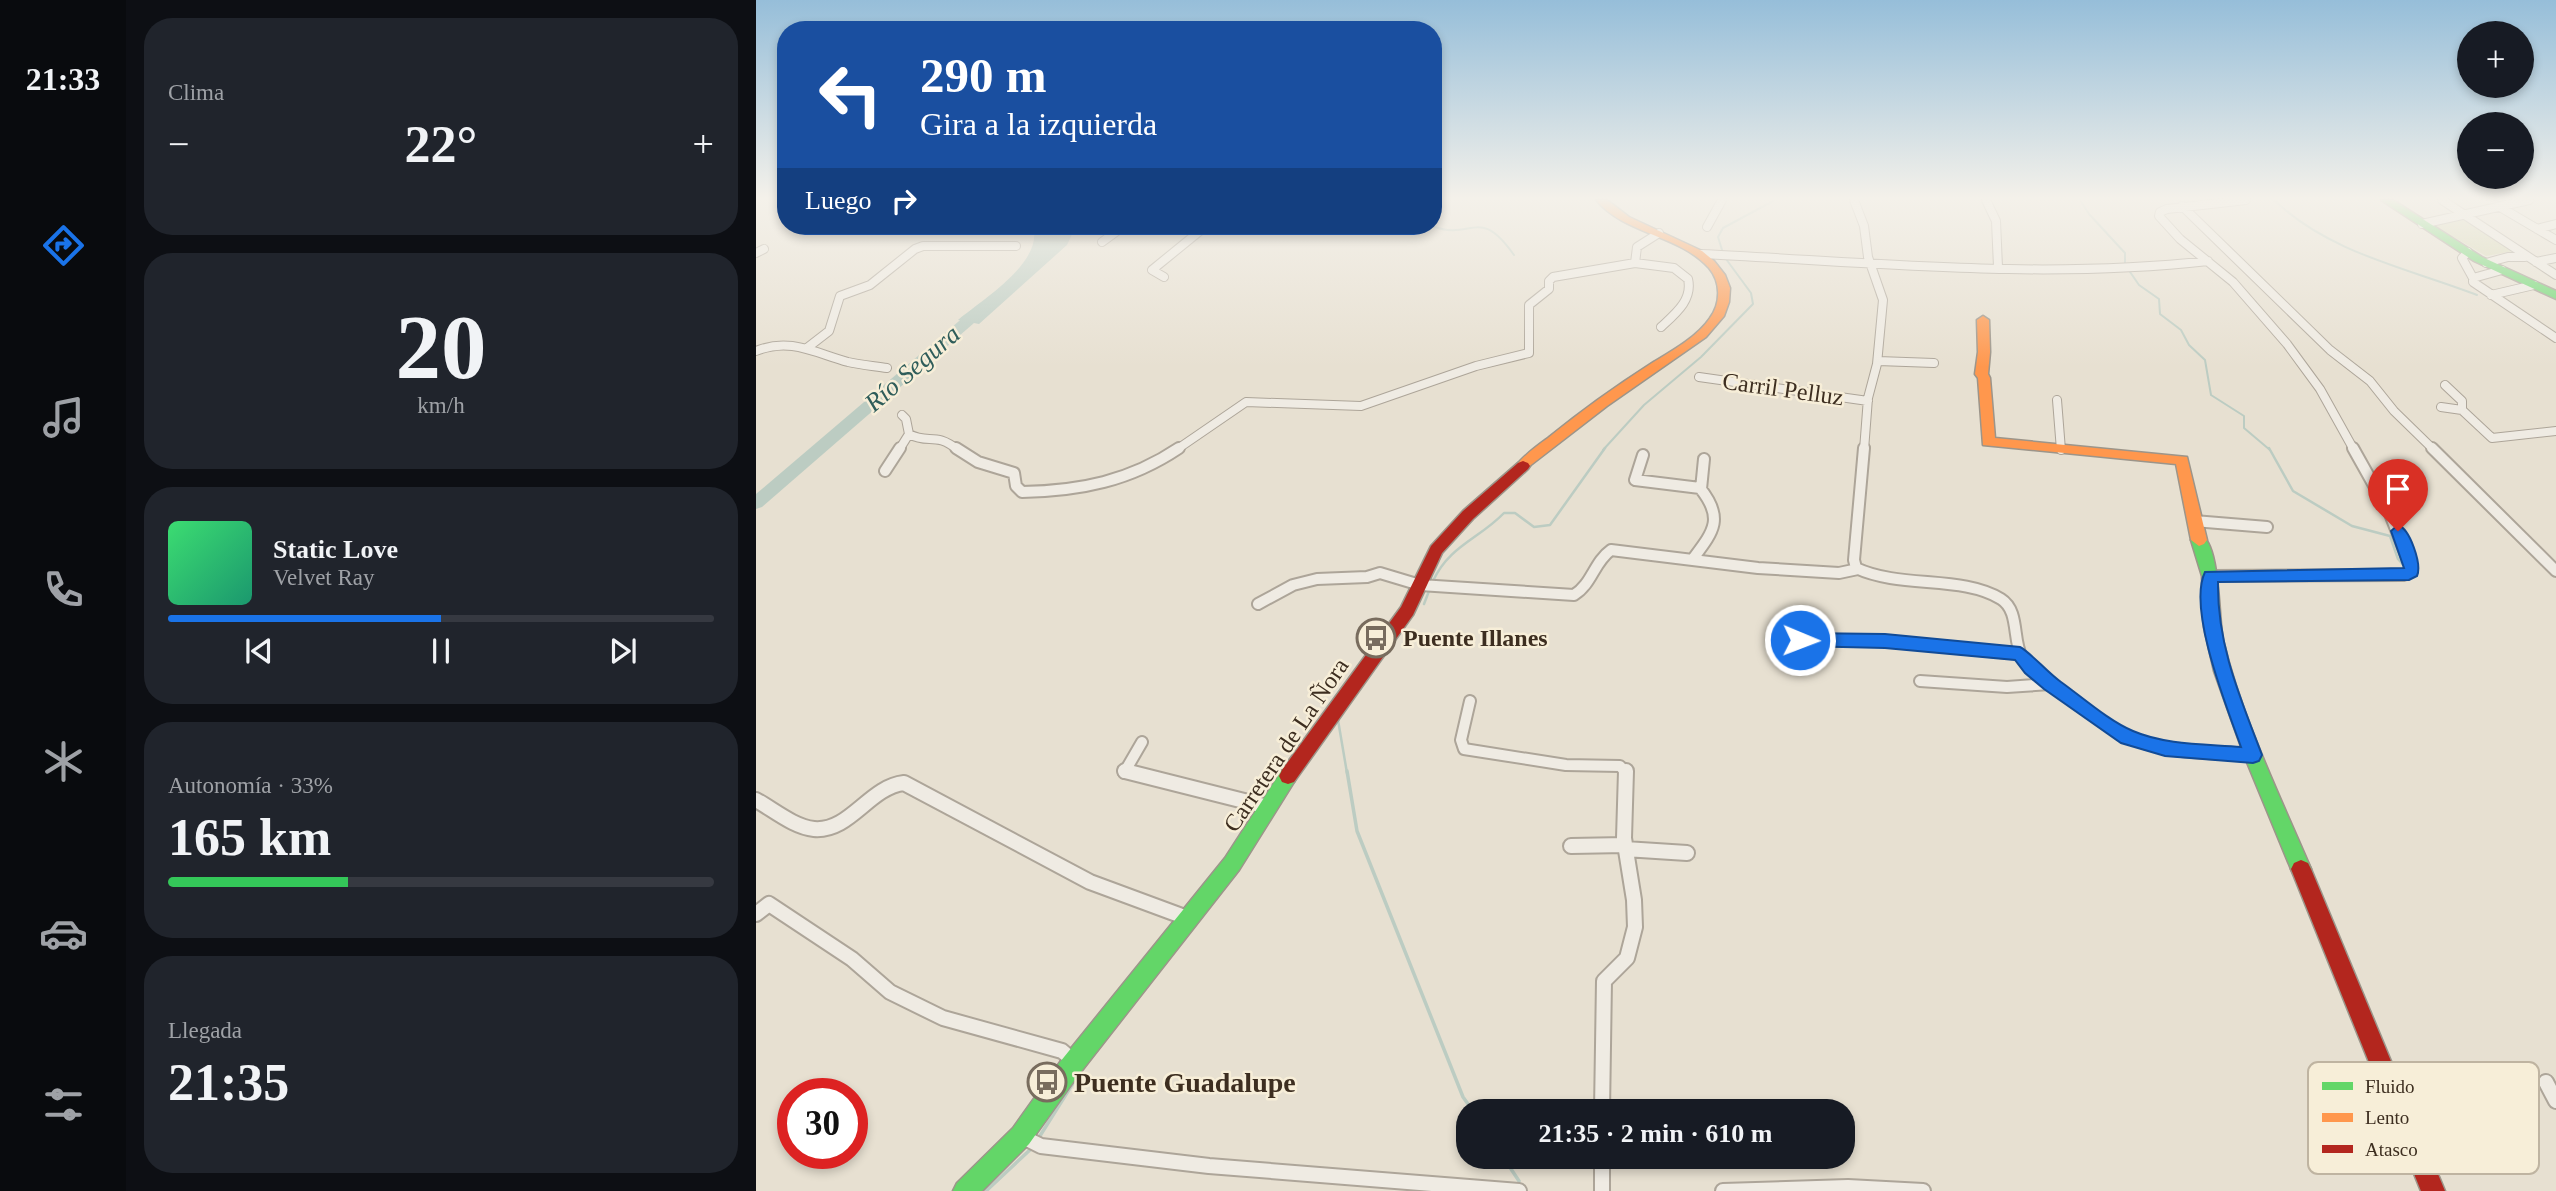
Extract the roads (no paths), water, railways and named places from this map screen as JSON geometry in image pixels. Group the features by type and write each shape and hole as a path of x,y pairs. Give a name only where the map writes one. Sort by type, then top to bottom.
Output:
{"main road":[{"name":"Carretera de La Ñora","path":"965,1191 1031,1141 1075,1062 1232,864 1299,758 1427,586 1436,550 1476,508 1542,450 1628,385 1681,351 1708,328 1723,306 1725,286 1721,275 1703,256"},
{"path":"2474,256 2556,295"},
{"path":"1983,320 1984,352 1981,374 1984,378 1988,442 2182,460 2194,520 2210,576 2210,603 2217,657 2253,755 2381,1062"},
{"path":"2425,1174 2432,1191"}],"street":[{"path":"807,348 829,331 840,296 870,285 907,256"},
{"path":"1164,277 1152,270 1170,256"},
{"path":"1635,263 1636,256"},
{"path":"1725,256 1871,265 2122,269 2208,261"},
{"path":"1858,569 1854,560 1868,401 1878,361 1883,300 1869,256"},
{"path":"1998,256 1998,267"},
{"path":"2201,256 2233,282 2287,344 2330,404 2390,514 2412,571 2403,575 2210,576"},
{"path":"2233,256 2330,350 2370,382 2393,411 2556,571"},
{"path":"2464,256 2462,258 2473,282 2556,338"},
{"path":"2486,263 2508,257 2528,257 2556,275"},
{"path":"2540,265 2556,258"},
{"path":"909,434 916,438 945,439 978,462 1014,473 1016,486 1022,492 1068,489 1110,481 1146,468 1213,427 1232,408 1246,402 1361,406 1476,366 1529,353 1529,305 1549,289 1549,281 1553,277 1635,263 1671,266 1685,275 1689,289 1687,298 1661,327"},
{"path":"2491,295 2530,283 2541,274 2540,265"},
{"path":"2473,278 2502,270"},
{"path":"756,351 780,342 796,343 845,361 887,368"},
{"path":"1878,361 1934,363"},
{"name":"Carril Pelluz","path":"1699,377 1868,401"},
{"path":"2445,385 2462,401 2462,410"},
{"path":"2057,400 2061,450"},
{"path":"2441,407 2462,410 2492,438"},
{"path":"885,471 909,434 906,419 902,415"},
{"path":"2479,438 2556,432"},
{"path":"1643,455 1635,480 1701,489 1716,508 1717,515 1709,536 1692,560"},
{"path":"1701,489 1704,459"},
{"path":"2194,520 2267,527"},
{"path":"1258,604 1293,585 1317,579 1367,577 1380,573 1427,586 1482,592 1574,595 1587,585 1608,551 1758,569 1839,573 1858,569 1886,578 1966,589 2000,599 2008,607 2020,654 2031,668 2114,730 2140,742 2193,751 2253,755"},
{"path":"1800,640 1885,641 2020,654"},
{"path":"1920,681 2007,687 2050,684"},
{"path":"1470,701 1461,740 1464,749 1566,765 1620,766 1625,769 1625,847 1635,890 1635,924 1628,956 1611,970 1604,981 1602,1099"},
{"path":"1142,742 1124,773 1268,807"},
{"path":"756,800 805,825 821,828 839,821 891,784 904,783 1090,882 1190,919"},
{"path":"1571,846 1625,847 1687,853"},
{"path":"756,914 769,904 852,959 890,992 943,1018 1062,1051 1075,1062"},
{"path":"2546,1082 2556,1101"},
{"path":"1031,1141 1221,1167 1519,1191"},
{"path":"1602,1169 1602,1191"},
{"path":"1723,1191 1923,1191"}],"waterway":[{"path":"2125,256 2125,264"},
{"path":"2367,256 2477,295"},
{"path":"1603,450 1644,405 1701,357 1753,304 1751,293 1726,259"},
{"path":"2128,269 2139,285 2159,299 2160,314 2181,330 2189,345 2205,360 2211,395 2244,416 2244,428 2270,450"},
{"name":"Río Segura","path":"756,503 984,307"},
{"path":"1433,581 1447,559 1504,513 1515,513 1534,527 1550,525 1605,448"},
{"path":"2269,448 2293,491 2352,526 2390,536 2398,559 2406,568"},
{"path":"1424,604 1429,591"},
{"path":"1338,720 1347,773"},
{"path":"1347,771 1357,831 1464,1099"},
{"path":"1038,1139 1075,1080"},
{"path":"986,1191 1032,1148"},
{"path":"1511,1169 1519,1181"}],"place":[{"name":"Puente Illanes","path":"1376,638"},
{"name":"Puente Guadalupe","path":"1047,1082"}]}
